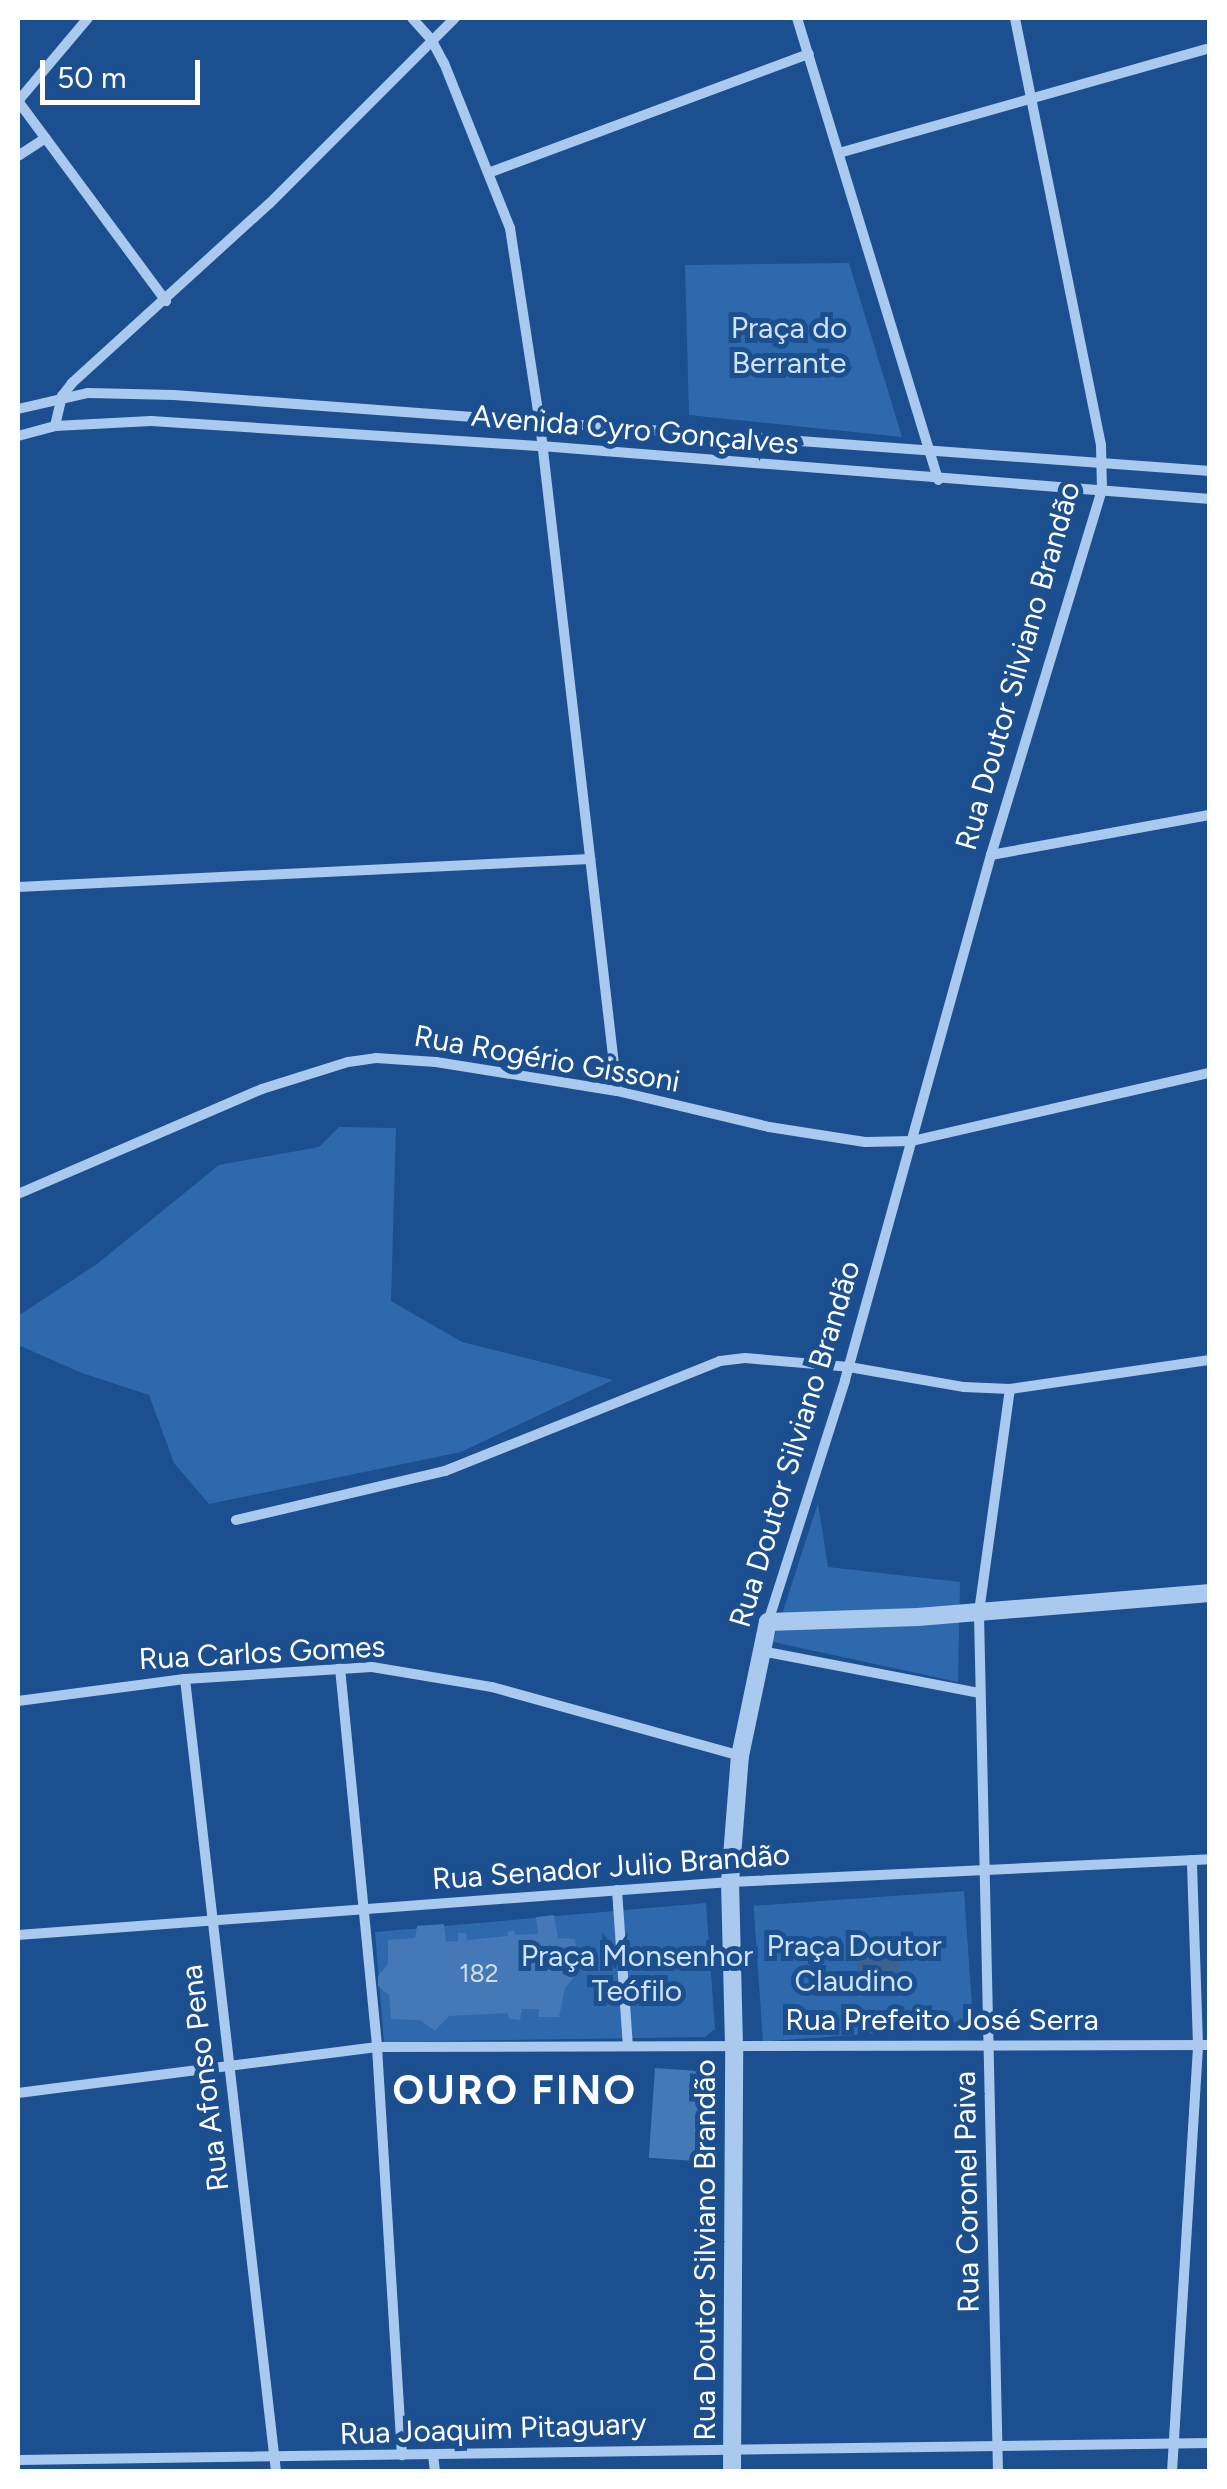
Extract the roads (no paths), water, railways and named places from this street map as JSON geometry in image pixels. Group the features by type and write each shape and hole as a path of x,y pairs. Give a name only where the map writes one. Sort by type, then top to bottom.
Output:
{"street":[{"path":"88,18 18,102 166,300"},
{"path":"412,18 432,39 492,172 510,228 540,424 617,1091"},
{"path":"56,426 62,396 84,371 166,300 455,18"},
{"path":"797,18 938,480"},
{"name":"Rua Doutor Silviano Brandão","path":"732,2472 734,2045 730,1882 740,1756 768,1622 849,1367 991,855 1102,490 1103,461 1015,18"},
{"path":"839,153 1210,48"},
{"path":"492,172 809,54"},
{"path":"18,156 46,138"},
{"name":"Avenida Cyro Gonçalves","path":"62,396 174,395 332,410 1210,471"},
{"path":"18,409 62,396"},
{"path":"330,432 332,410"},
{"name":"Avenida Cyro Gonçalves","path":"18,436 56,426 151,421 541,446 1210,499"},
{"path":"991,855 1210,815"},
{"path":"18,887 590,859"},
{"name":"Rua Rogério Gissoni","path":"18,1194 262,1089 348,1062 376,1058 436,1062 617,1091 837,1139 912,1141 1210,1073"},
{"path":"236,1520 445,1472 720,1361 745,1358 849,1367 964,1387 1010,1389 1210,1360"},
{"name":"Rua Coronel Paiva","path":"998,2472 979,1612 1010,1389"},
{"path":"768,1622 979,1612 1210,1593"},
{"path":"761,1652 980,1693"},
{"path":"340,1668 377,2047 402,2456"},
{"name":"Rua Carlos Gomes","path":"18,1701 185,1679 340,1668 406,1670 456,1679 740,1756"},
{"name":"Rua Afonso Pena","path":"185,1679 275,2466"},
{"name":"Rua Senador Julio Brandão","path":"18,1935 730,1882 1210,1859"},
{"path":"1172,2472 1204,2045 1192,1860"},
{"path":"617,1890 628,2046"},
{"name":"Rua Prefeito José Serra","path":"18,2093 377,2047 1204,2045"},
{"name":"Rua Joaquim Pitaguary","path":"18,2460 275,2466 434,2455 1210,2443"},
{"path":"434,2455 435,2472"}],"district":[{"name":"OURO FINO","path":"515,2090"}],"park label":[{"name":"Praça do Berrante","path":"789,345"},
{"name":"Praça Doutor Claudino","path":"854,1963"},
{"name":"Praça Monsenhor Teófilo","path":"637,1973"}]}
